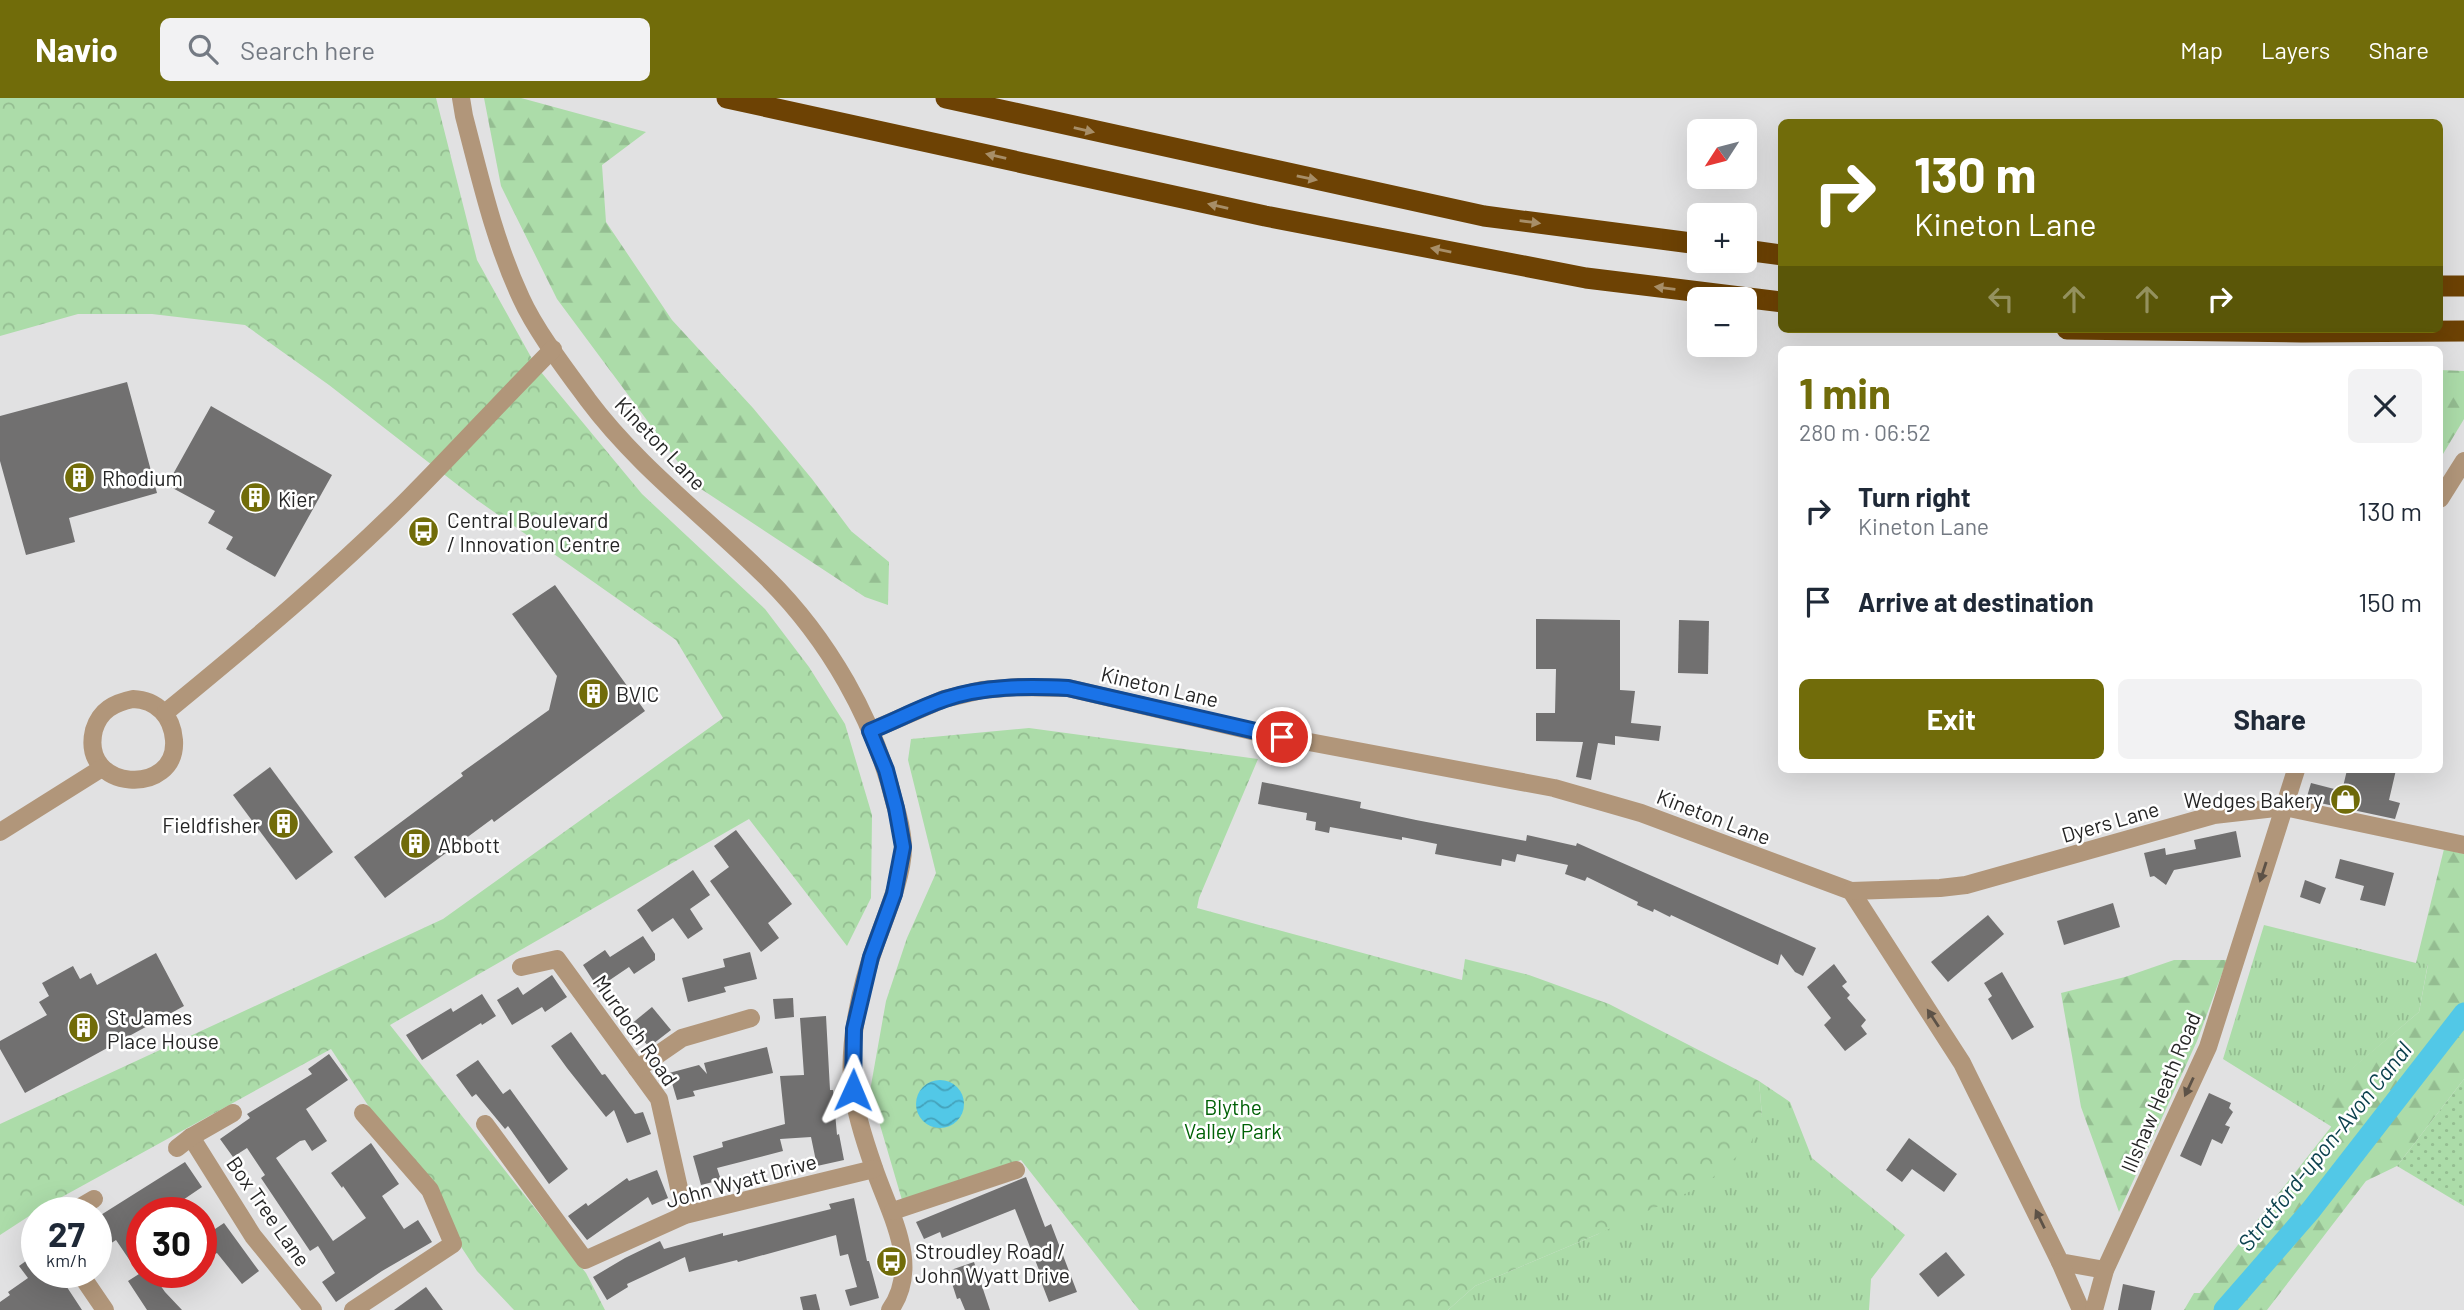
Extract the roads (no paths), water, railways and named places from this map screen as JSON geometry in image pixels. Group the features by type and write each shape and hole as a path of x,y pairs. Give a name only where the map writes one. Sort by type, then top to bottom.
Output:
{"highway":[{"path":"727,98 1265,216 1586,278 1778,302"},
{"path":"946,98 1484,216 1687,242"},
{"path":"1757,252 1778,254"},
{"path":"2443,286 2464,286"},
{"path":"2443,331 2464,331"}],"street":[{"name":"Kineton Lane","path":"461,98 502,253 522,302 590,402 630,449 766,577 796,609 822,643 870,731 944,699 982,690 1019,687 1068,688 1256,732 1554,788 1641,813 1851,891"},
{"path":"166,712 346,558 409,498 553,349"},
{"path":"2443,494 2464,461"},
{"path":"133,699 147,702 166,712 173,730 174,744 168,763 158,774 139,781 129,780 120,779 102,768 96,760 92,740 97,722 105,711 116,703 133,699"},
{"path":"870,731 886,770 903,847 894,894 871,957 854,1029 853,1090 874,1169 892,1211 904,1259 901,1285 893,1309"},
{"path":"0,832 102,768"},
{"name":"Illshaw Heath Road","path":"2094,1310 2105,1270 2208,1047 2295,773"},
{"name":"Dyers Lane","path":"1851,891 1966,885 2214,815 2284,807 2464,845"},
{"path":"1851,891 1962,1063 2081,1310"},
{"name":"Murdoch Road","path":"521,967 558,959 659,1099 685,1215"},
{"path":"637,1069 682,1038 751,1018"},
{"path":"177,1148 233,1113"},
{"path":"353,1310 453,1244 430,1190 363,1113"},
{"name":"John Wyatt Drive","path":"485,1124 585,1261 685,1215 874,1169"},
{"name":"Box Tree Lane","path":"191,1137 253,1236 313,1310"},
{"path":"892,1211 1016,1170"},
{"path":"2060,1262 2105,1270"},
{"path":"90,1288 105,1310"}],"water":[{"path":"940,1080 949,1081 957,1087 963,1095 963,1113 957,1121 949,1127 940,1128 931,1127 923,1121 917,1113 916,1104 917,1095 923,1087 931,1081"}],"waterway":[{"name":"Stratford-upon-Avon Canal","path":"2224,1310 2311,1210 2464,1013"}],"place":[{"name":"Rhodium","path":"79,477"},
{"name":"Kier","path":"255,498"},
{"name":"Central Boulevard / Innovation Centre","path":"424,531"},
{"name":"BVIC","path":"593,693"},
{"name":"Wedges Bakery","path":"2346,799"},
{"name":"Fieldfisher","path":"283,824"},
{"name":"Abbott","path":"415,844"},
{"name":"St James Place House","path":"84,1028"},
{"name":"Stroudley Road / John Wyatt Drive","path":"892,1262"}],"park label":[{"name":"Blythe Valley Park","path":"1233,1118"}]}
